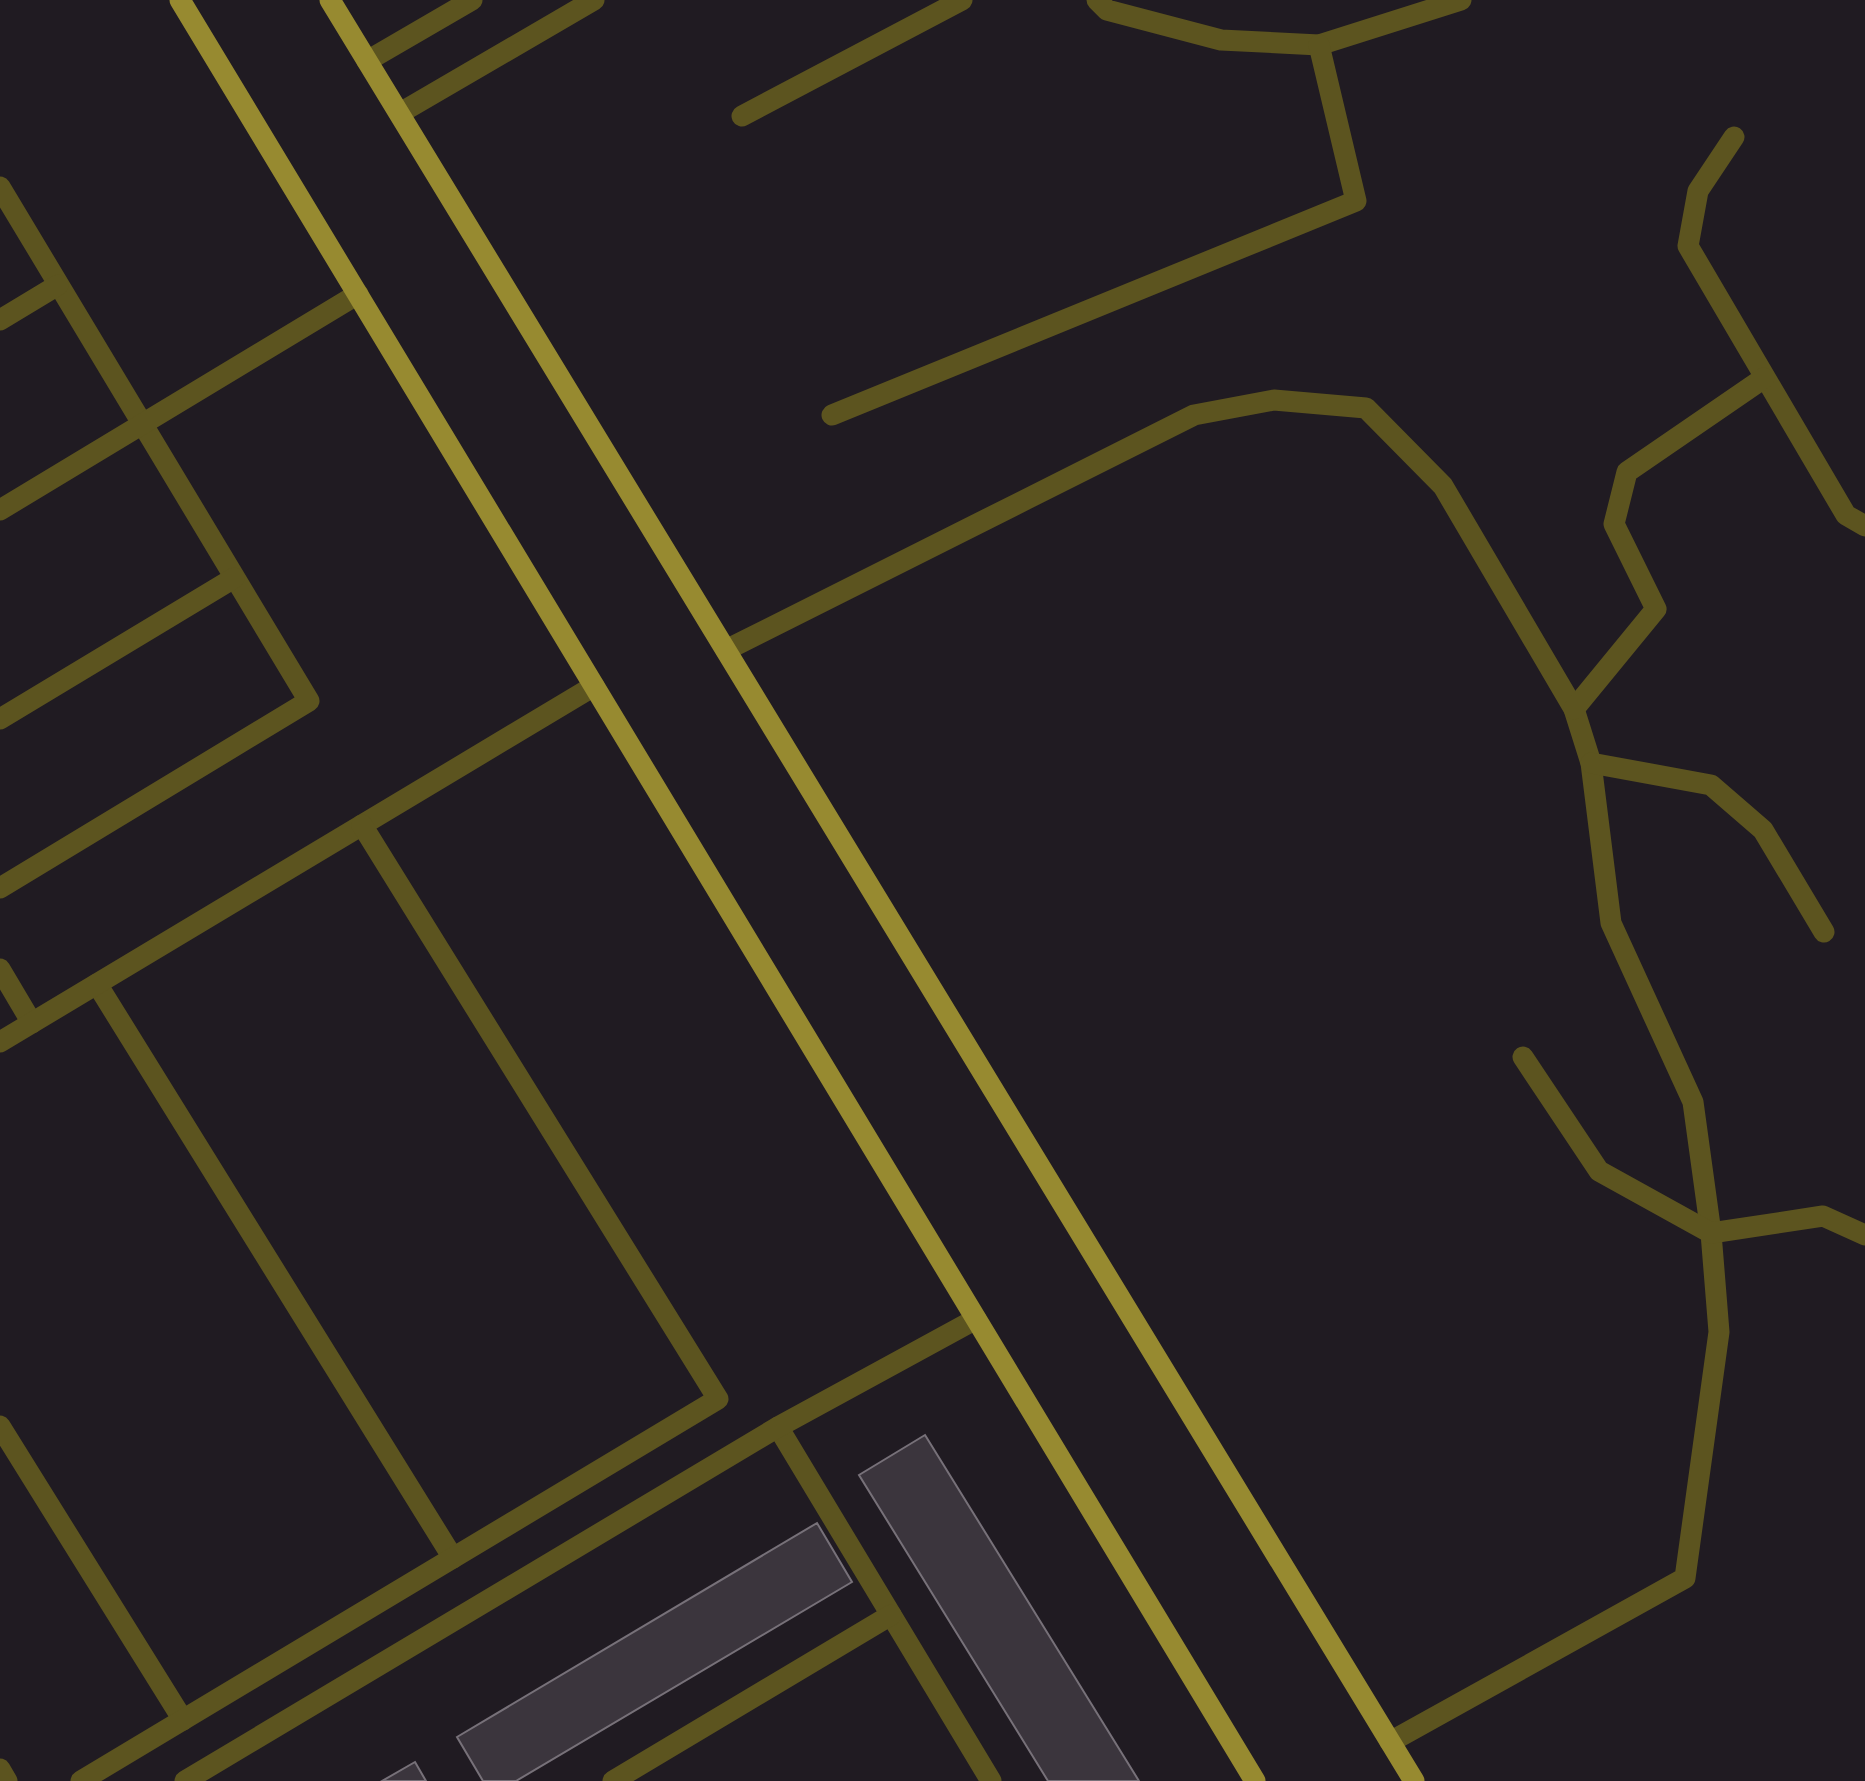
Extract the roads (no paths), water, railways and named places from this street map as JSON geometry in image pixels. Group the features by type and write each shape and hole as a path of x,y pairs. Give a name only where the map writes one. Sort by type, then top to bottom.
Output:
{"main road":[{"path":"180,0 1255,1781"},
{"path":"330,0 1414,1781"}],"street":[{"path":"368,61 472,0"},
{"path":"400,113 593,0"},
{"path":"742,116 962,0"},
{"path":"1097,0 1107,10 1221,40 1319,45 1461,0"},
{"path":"832,415 1356,201 1319,45"},
{"path":"1734,136 1698,191 1688,246 1846,515 1865,526"},
{"path":"0,187 309,701 0,888"},
{"path":"0,320 58,285"},
{"path":"0,510 358,294"},
{"path":"1574,709 1656,609 1614,524 1627,472 1764,378"},
{"path":"726,650 1194,415 1274,400 1366,408 1443,486 1574,709 1591,763 1611,923 1693,1102 1711,1233 1719,1332 1685,1578 1390,1742"},
{"path":"0,719 234,578"},
{"path":"0,1042 594,686"},
{"path":"1591,763 1711,785 1763,830 1824,933"},
{"path":"81,1781 718,1399 362,825"},
{"path":"0,970 32,1023"},
{"path":"97,984 453,1558"},
{"path":"1523,1057 1599,1171 1711,1233 1823,1216 1865,1235"},
{"path":"185,1781 778,1427 976,1319"},
{"path":"0,1426 183,1720"},
{"path":"778,1427 991,1781"},
{"path":"613,1781 891,1615"},
{"path":"0,1769 7,1781"}]}
